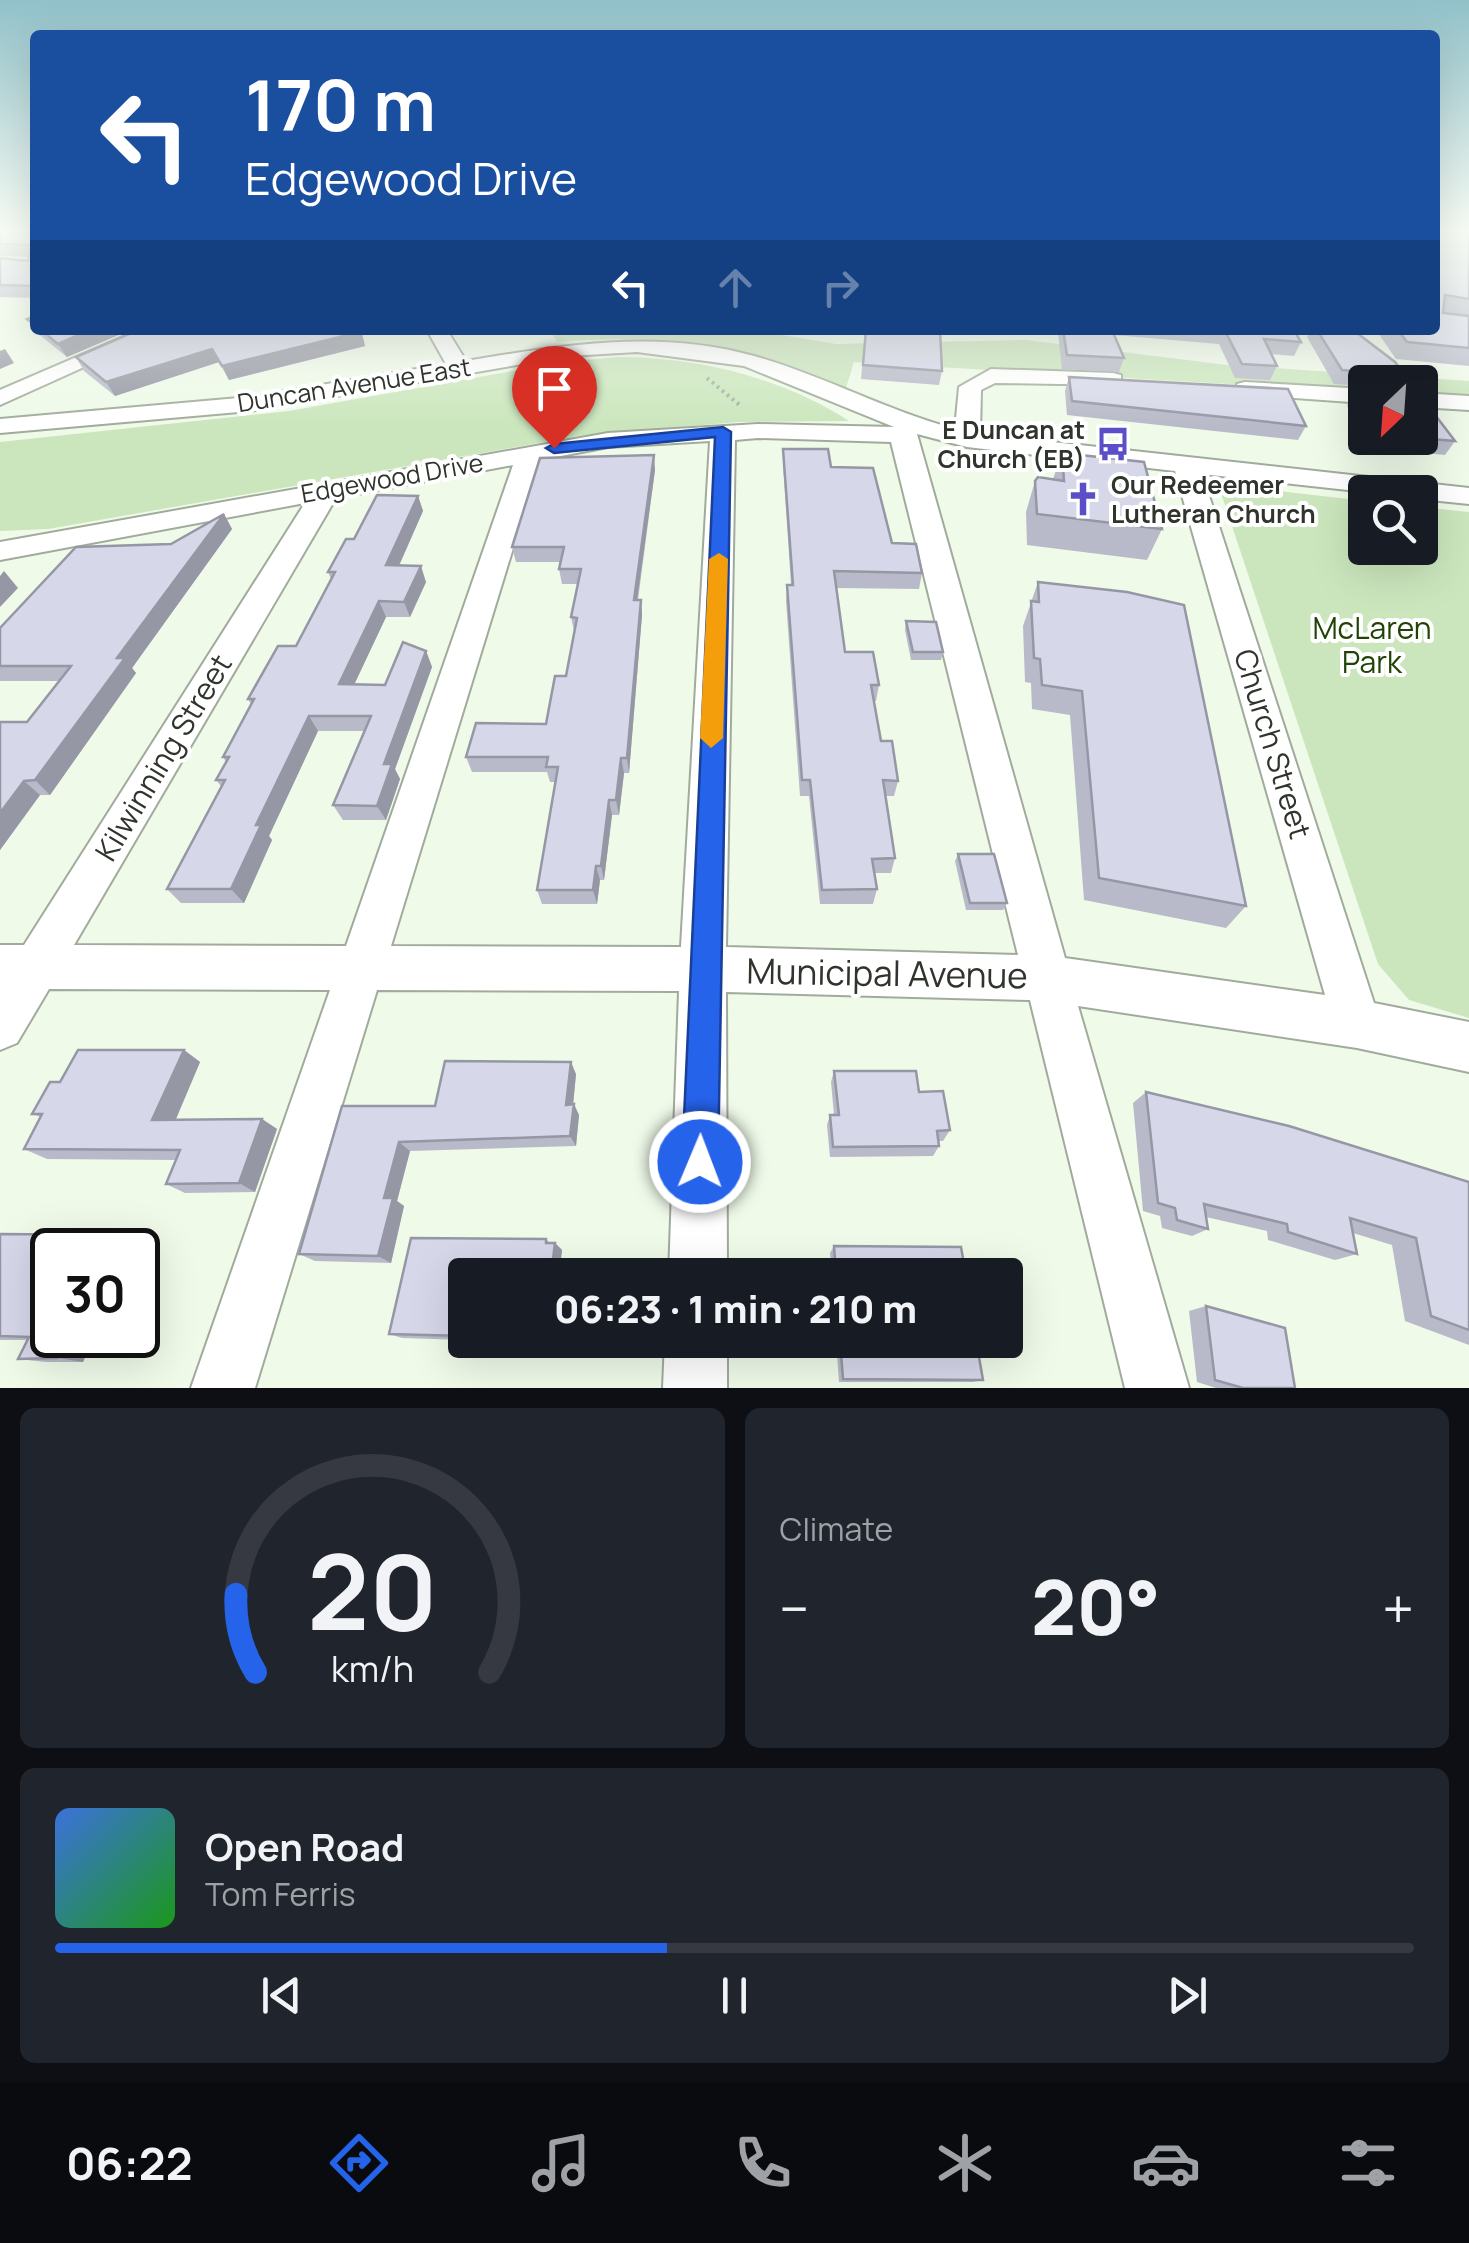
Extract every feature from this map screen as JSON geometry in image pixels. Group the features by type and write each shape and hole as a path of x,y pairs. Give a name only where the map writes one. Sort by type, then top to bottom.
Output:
{"street":[{"path":"0,398 145,335"},
{"path":"439,335 459,368"},
{"name":"Duncan Avenue East","path":"0,426 250,404 605,346 702,351 771,368 887,418 967,440 1469,496"},
{"path":"967,440 970,387 990,376 1128,381"},
{"path":"1226,388 1348,395"},
{"path":"1438,401 1469,403"},
{"path":"698,1258 702,969 723,432"},
{"name":"Edgewood Drive","path":"0,551 608,440 723,432 967,440"},
{"path":"902,435 1157,1388"},
{"path":"223,1388 530,453"},
{"name":"Church Street","path":"1186,464 1357,1024"},
{"name":"Kilwinning Street","path":"0,1026 18,967 327,490"},
{"path":"51,576 90,534"},
{"name":"Municipal Avenue","path":"18,967 702,969 1046,978 1357,1024 1469,1047"},
{"path":"696,1358 696,1388"}],"green space":[{"path":"553,335 782,335 836,344 1026,340 1227,365 1348,373 1348,391 854,362 846,388 740,352 669,341 557,342"},
{"path":"620,357 680,361 739,373 796,393 849,421 738,422 579,436 48,529 0,531 0,442 289,411 563,362"},
{"path":"1438,379 1469,381 1469,399 1438,396"},
{"name":"McLaren Park","path":"1218,484 1348,499 1348,565 1438,565 1438,509 1469,512 1469,1018 1409,1000 1378,964"}],"building":[{"path":"1440,297 1445,297 1443,313 1469,316 1469,348 1407,342 1402,335 1440,335"},
{"path":"47,335 79,335 58,344"},
{"path":"127,335 348,335 222,366 212,349 106,382 76,357"},
{"path":"866,335 940,335 942,371 863,365"},
{"path":"1064,335 1114,335 1124,358 1067,355"},
{"path":"1227,335 1297,335 1301,342 1264,339 1277,366 1242,364"},
{"path":"1320,335 1360,335 1397,365 1348,365 1348,371 1342,370"},
{"path":"1069,377 1288,389 1306,426 1072,401"},
{"path":"1438,419 1455,441 1438,440"},
{"path":"783,449 828,449 831,467 873,468 892,543 916,544 922,573 834,571 845,652 873,652 879,685 871,685 881,741 892,741 898,781 883,780 895,858 872,859 877,889 822,890 810,780 802,780 787,585 793,585"},
{"path":"1062,453 1144,462 1162,529 1037,514 1035,481 1038,477 1064,481"},
{"path":"654,455 634,600 641,600 627,758 621,758 616,800 609,800 601,866 596,866 593,890 537,890 558,767 546,767 548,757 466,757 476,723 546,724 555,676 566,676 577,618 571,617 581,569 559,569 564,547 512,547 540,458"},
{"path":"377,495 418,496 386,565 421,566 404,602 379,601 339,684 385,685 403,642 426,651 384,764 392,764 377,806 333,805 371,716 309,716 256,825 261,825 231,889 167,889 225,780 216,780 229,757 223,757 254,699 248,699 278,646 296,646 335,572 328,572 346,539 354,539"},
{"path":"224,514 117,658 125,658 35,780 24,781 0,813 0,722 27,722 71,666 0,666 0,628 76,547 171,544"},
{"path":"1038,582 1127,592 1184,605 1246,906 1099,878 1082,691 1042,685 1040,659 1034,658 1031,601 1039,602"},
{"path":"906,621 936,622 943,652 913,652"},
{"path":"958,854 994,854 1007,903 970,903"},
{"path":"78,1050 184,1050 152,1120 262,1119 239,1183 166,1184 180,1150 24,1149 42,1114 32,1114 50,1082 60,1082"},
{"path":"445,1061 571,1062 566,1105 574,1104 570,1136 399,1142 384,1198 393,1198 378,1256 299,1254 342,1106 435,1106"},
{"path":"834,1071 916,1071 919,1092 943,1091 950,1130 937,1131 939,1146 833,1147 830,1115 839,1115"},
{"path":"1146,1092 1289,1126 1469,1182 1469,1330 1431,1316 1416,1238 1350,1218 1357,1254 1288,1232 1287,1224 1204,1204 1208,1229 1177,1220 1175,1208 1158,1203"},
{"path":"0,1234 30,1234 30,1358 58,1358 18,1359 29,1337 0,1336"},
{"path":"411,1238 546,1239 546,1243 555,1243 553,1258 448,1258 448,1336 389,1334"},
{"path":"834,1246 961,1247 963,1258 835,1258"},
{"path":"1206,1306 1285,1328 1295,1388 1243,1388 1215,1380"},
{"path":"841,1358 979,1358 983,1380 843,1379"}],"slow traffic":[{"path":"711,738 719,559"}],"place":[{"name":"E Duncan at Church (EB)","path":"1113,444"},
{"name":"Our Redeemer Lutheran Church","path":"1083,499"}],"route":[{"path":"554,448 642,436 723,432 702,969 700,1162"}]}
